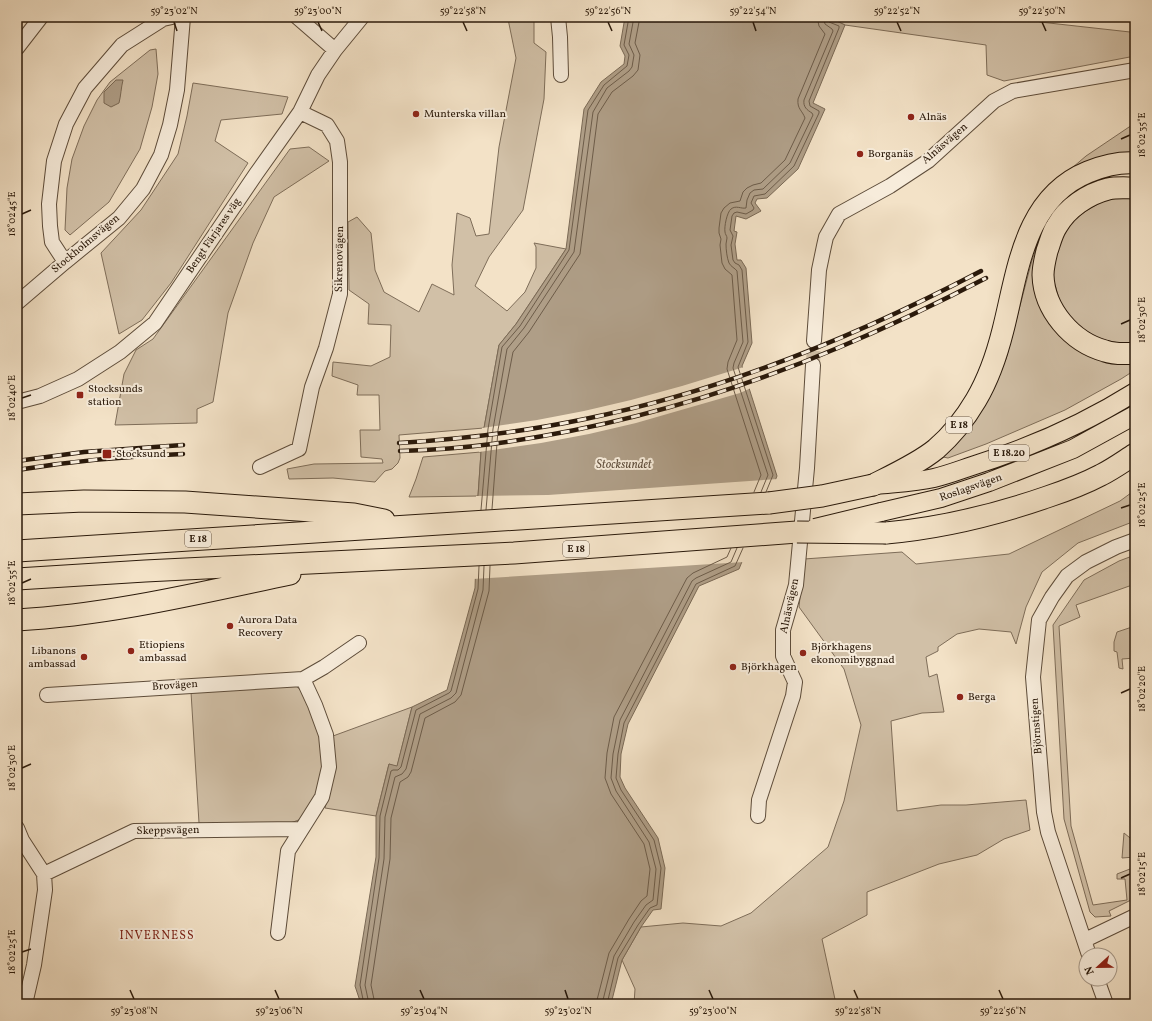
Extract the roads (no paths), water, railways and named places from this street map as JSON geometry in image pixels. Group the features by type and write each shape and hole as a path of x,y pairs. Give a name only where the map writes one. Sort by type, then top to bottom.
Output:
{"highway":[{"name":"E 18","path":"17,551 354,522 408,526 769,503 822,496 873,485 920,459 936,448 958,426 976,400 991,371 1003,330 1016,270 1031,228 1040,212 1052,196 1072,180 1094,170 1113,164 1135,163"},
{"path":"1135,188 1108,189 1091,196 1073,207 1056,226 1045,261 1044,276 1049,301 1066,328 1088,344 1105,351 1119,354 1135,353"},
{"name":"E 18","path":"17,579 514,553 797,532 886,533 926,528 1017,508 1065,491 1101,476 1135,454"},
{"path":"17,504 84,501 185,502 354,522"},
{"path":"17,620 43,619 146,604 355,561"}],"main road":[{"name":"Roslagsvägen","path":"873,485 911,482 934,478 1032,445 1065,431 1135,392"},
{"name":"Roslagsvägen","path":"797,532 941,498 989,482 1074,448 1135,415"}],"street":[{"path":"17,48 41,17"},
{"path":"65,262 52,242 49,204 54,161 66,124 84,88 122,45 163,19 172,17"},
{"name":"Stockholmsvägen","path":"17,303 118,218 144,189 160,155 170,125 177,90 183,17"},
{"path":"297,17 335,50"},
{"name":"Bengt Färjares väg","path":"17,402 40,396 78,379 120,352 155,323 300,112 318,75 335,50 362,17"},
{"path":"558,17 561,75"},
{"name":"Alnäsvägen","path":"814,341 819,270 822,252 826,237 839,214 890,186 928,161 994,101 1013,91 1135,70"},
{"name":"Sikrenovägen","path":"260,467 299,449 312,388 326,348 340,294 340,162 336,141 327,125 300,112"},
{"name":"Alnäsvägen","path":"758,816 759,800 793,696 795,682 783,656 783,630 796,585 807,468 813,365"},
{"name":"Björnstigen","path":"1086,947 1048,832 1044,812 1033,677 1039,620 1052,596 1067,576 1086,562 1116,547 1135,540"},
{"path":"278,933 288,851 322,796 329,767 326,735 315,705 303,679 324,667 359,643"},
{"name":"Brovägen","path":"47,695 303,679"},
{"path":"17,828 22,840 44,874 45,890 34,965 25,1004"},
{"name":"Skeppsvägen","path":"44,874 134,831 301,829"},
{"path":"1084,940 1135,916"},
{"path":"1100,987 1106,1004"}],"water":[{"name":"Stocksundet","path":"625,17 828,17 845,25 813,103 825,109 798,169 767,198 757,199 755,203 761,211 746,219 736,216 734,231 737,232 735,244 737,260 741,260 746,268 752,343 742,366 777,476 739,569 699,586 628,724 621,754 620,777 625,788 658,838 665,868 661,909 653,910 641,927 622,960 611,1004 361,1004 355,986 376,857 376,816 389,764 397,766 412,707 447,690 475,588 481,452 499,345 516,324 566,249 584,109 601,82 624,64 625,56 620,46"},
{"path":"116,80 123,80 120,100 119,103 111,107 104,103 104,92"}],"tunnel":[{"path":"813,365 814,341"}],"railway":[{"path":"399,443 469,437 539,428 637,407 688,393 739,377 838,339 886,318 981,271"},
{"path":"400,451 469,447 537,437 582,429 670,407 756,380 840,347 896,323 986,278"},
{"path":"17,461 84,452 183,445"},
{"path":"17,470 100,459 183,454"}],"place":[{"name":"Munterska villan","path":"416,114"},
{"name":"Alnäs","path":"911,117"},
{"name":"Borganäs","path":"860,154"},
{"name":"Stocksunds station","path":"80,395"},
{"name":"Stocksund","path":"107,454"},
{"name":"Aurora Data Recovery","path":"230,626"},
{"name":"Etiopiens ambassad","path":"131,651"},
{"name":"Björkhagens ekonomibyggnad","path":"803,653"},
{"name":"Libanons ambassad","path":"84,657"},
{"name":"Björkhagen","path":"733,667"},
{"name":"Berga","path":"960,697"}],"district":[{"name":"INVERNESS","path":"157,936"}]}
